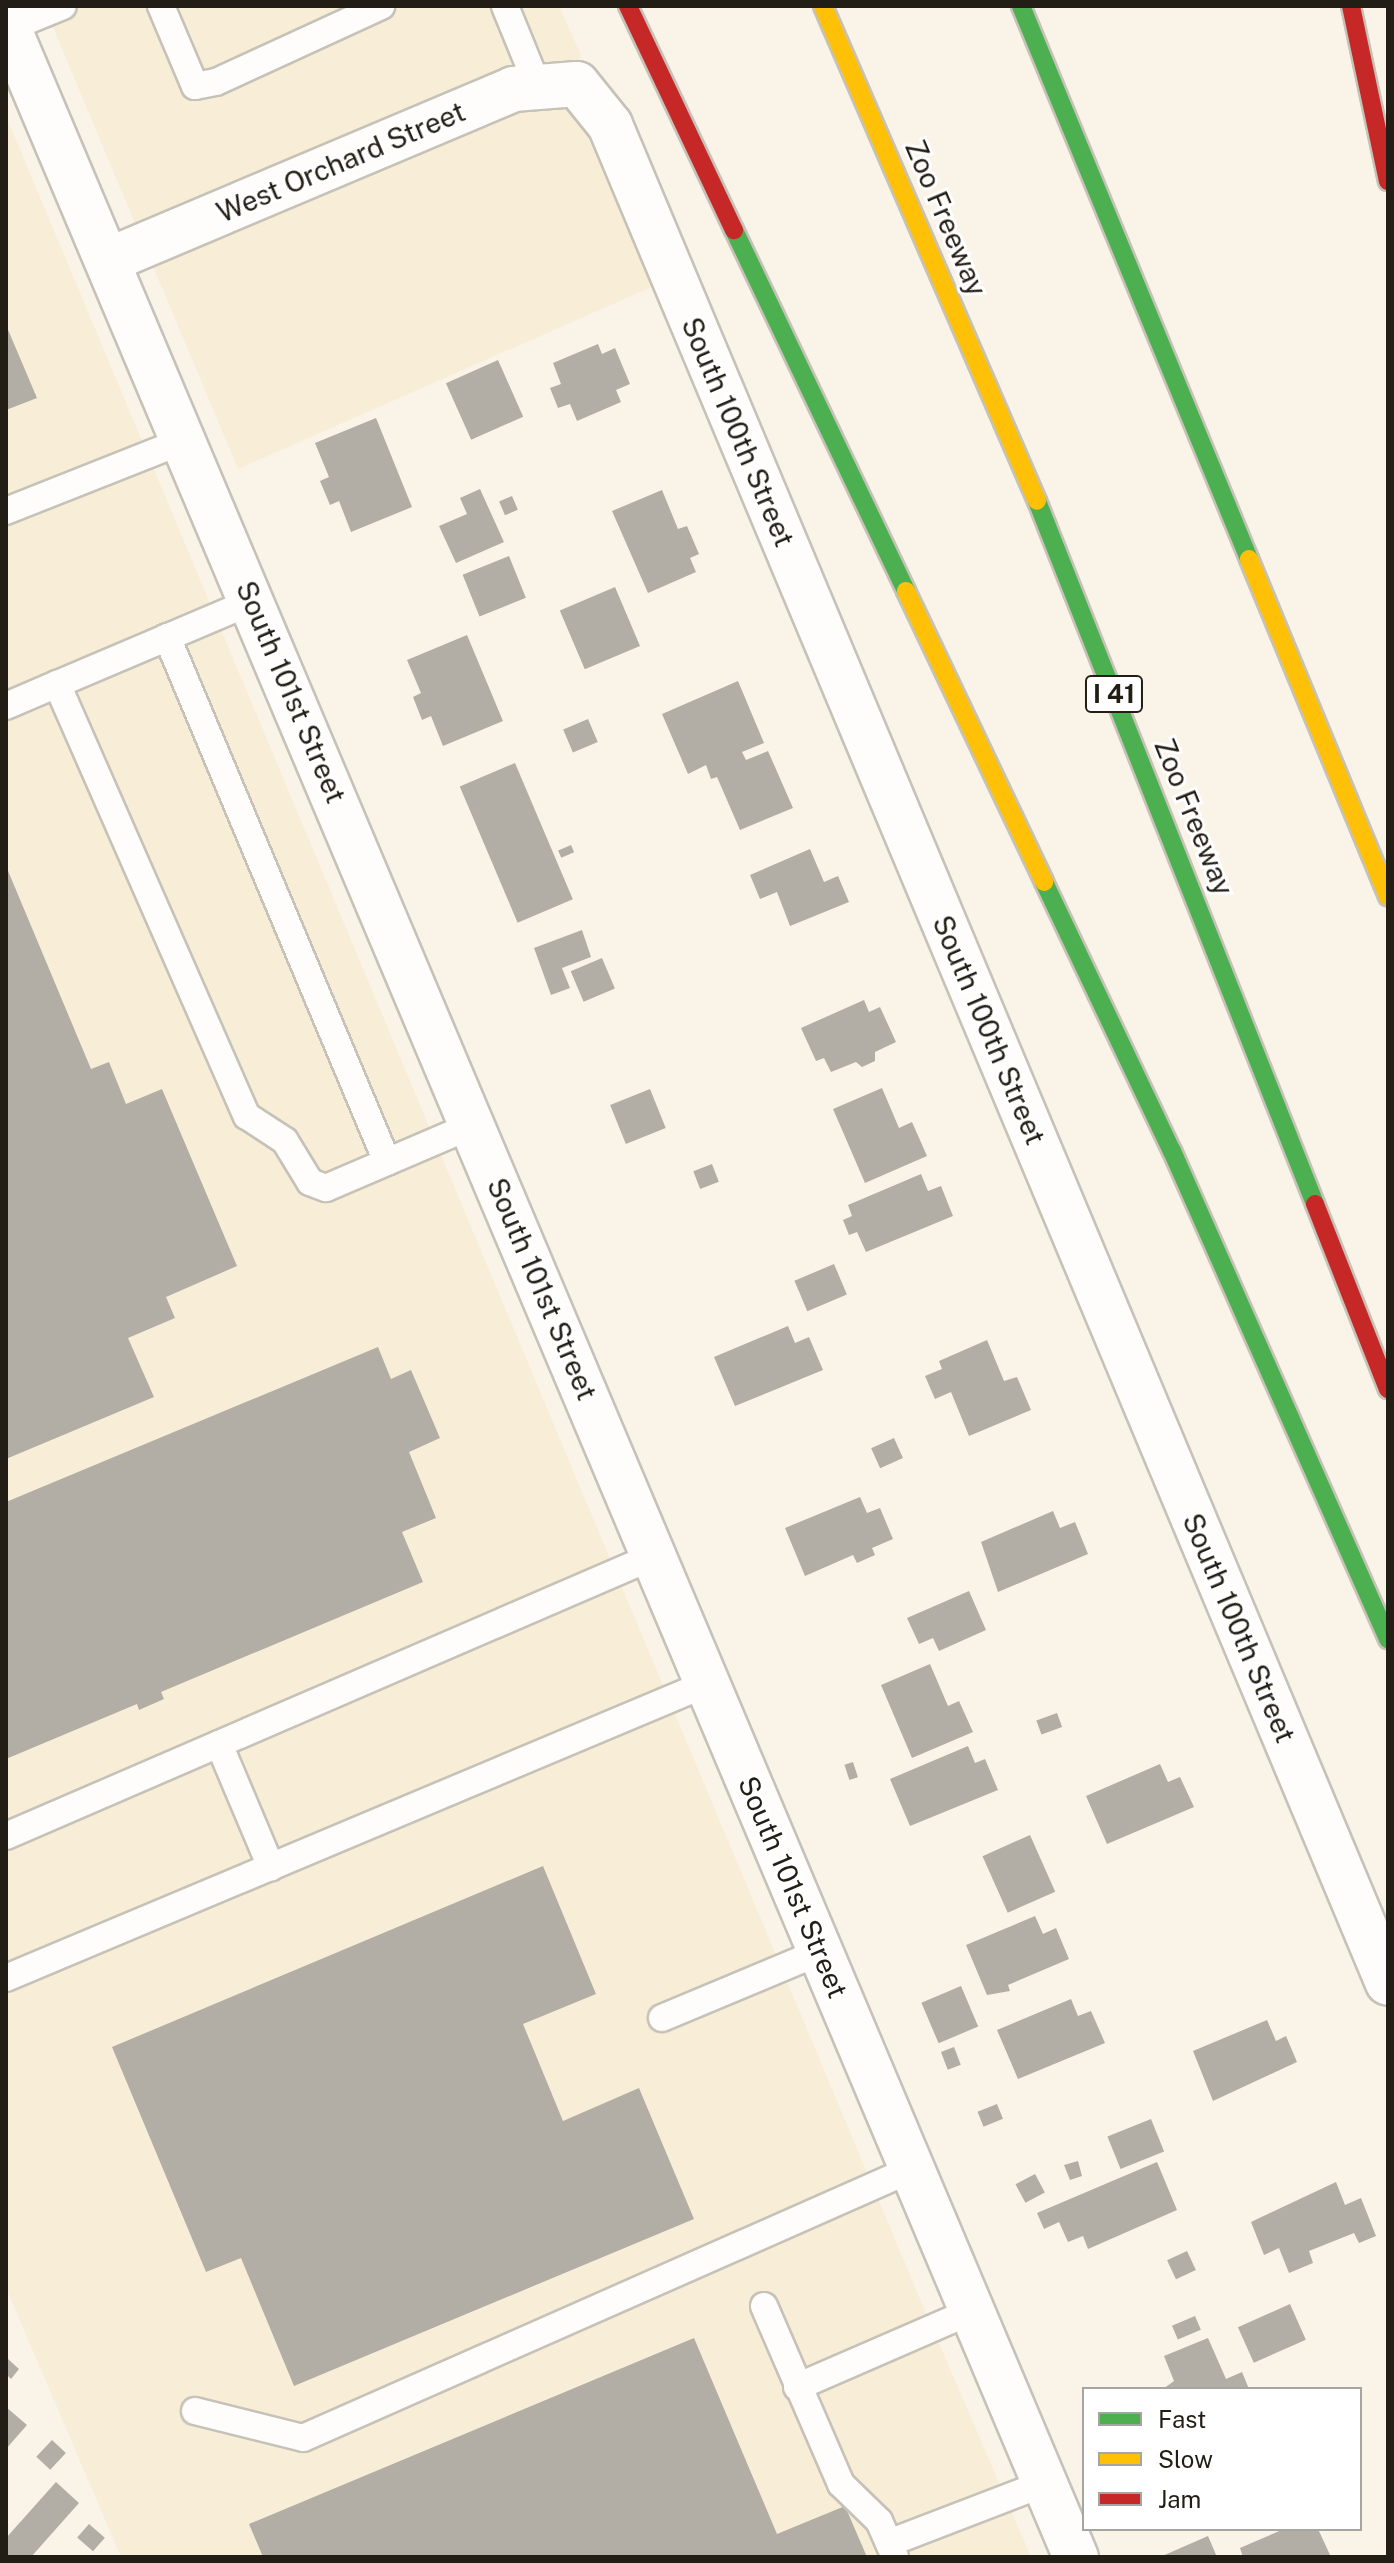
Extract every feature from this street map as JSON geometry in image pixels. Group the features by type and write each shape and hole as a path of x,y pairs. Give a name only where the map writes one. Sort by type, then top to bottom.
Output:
{"highway":[{"path":"628,6 1172,1151 1388,1639"},
{"name":"Zoo Freeway","path":"823,6 1025,471 1388,1389"},
{"path":"1021,6 1388,897"},
{"path":"1351,6 1388,181"}],"street":[{"name":"South 101st Street","path":"7,25 253,601 1076,2557"},
{"name":"West Orchard Street","path":"109,260 513,89 557,85"},
{"name":"South 100th Street","path":"557,85 610,125 1388,1983"}],"lane":[{"path":"7,25 63,6"},
{"path":"161,6 195,86 216,82 381,6"},
{"path":"505,6 557,85"},
{"path":"6,511 185,440"},
{"path":"6,706 253,601"},
{"path":"167,637 387,1162"},
{"path":"57,684 247,1116 285,1141 310,1182 326,1188 473,1125"},
{"path":"6,1836 654,1556"},
{"path":"6,1978 708,1683"},
{"path":"219,1744 271,1867"},
{"path":"662,2018 820,1952"},
{"path":"195,2411 303,2438 912,2169"},
{"path":"764,2306 841,2484 879,2521 892,2550 1045,2483"},
{"path":"797,2387 972,2311"}],"shaded area":[{"path":"44,6 559,6 581,55 569,110 586,134 654,286 238,469"},
{"path":"6,116 917,2292 1031,2557 121,2557 6,2288"}],"building":[{"path":"6,325 37,398 6,410"},
{"path":"598,344 602,354 615,348 630,384 616,390 621,402 577,421 570,404 558,408 550,388 561,384 553,363"},
{"path":"498,360 523,417 471,440 446,383"},
{"path":"376,418 412,507 351,532 339,501 330,505 320,481 329,477 315,443"},
{"path":"480,489 504,542 456,563 439,526 467,514 460,498"},
{"path":"662,490 678,529 687,526 699,554 690,558 696,572 648,593 612,511"},
{"path":"512,496 518,510 505,515 499,501"},
{"path":"509,556 526,598 479,616 463,575"},
{"path":"615,587 640,646 585,669 560,610"},
{"path":"467,635 503,721 443,746 431,716 422,720 413,697 421,693 407,660"},
{"path":"738,681 764,743 742,752 746,760 768,751 793,808 740,830 717,777 711,779 706,765 688,774 662,714"},
{"path":"588,719 598,742 573,753 563,730"},
{"path":"515,763 573,899 518,923 460,786"},
{"path":"571,845 574,852 561,858 558,850"},
{"path":"810,849 824,882 838,876 849,902 790,926 777,892 760,899 750,875"},
{"path":"6,866 91,1069 109,1062 126,1104 162,1089 237,1266 166,1297 175,1318 128,1338 154,1397 6,1459"},
{"path":"582,930 591,957 562,968 570,988 551,995 534,948"},
{"path":"602,958 615,988 584,1002 571,971"},
{"path":"864,1000 869,1012 880,1007 896,1042 875,1052 875,1061 862,1067 856,1062 831,1072 824,1058 816,1061 801,1028"},
{"path":"882,1088 899,1128 912,1122 927,1156 865,1183 833,1109"},
{"path":"650,1089 666,1128 626,1144 610,1105"},
{"path":"712,1164 719,1182 700,1189 693,1171"},
{"path":"921,1174 928,1191 941,1186 953,1216 866,1252 857,1232 849,1235 843,1220 852,1216 848,1205"},
{"path":"834,1264 847,1294 807,1311 794,1281"},
{"path":"788,1326 795,1343 809,1337 823,1370 735,1406 714,1357"},
{"path":"987,1340 1004,1381 1017,1377 1031,1410 969,1436 951,1392 935,1399 925,1376 942,1369 939,1361"},
{"path":"378,1347 391,1379 411,1370 440,1438 409,1452 436,1518 402,1532 423,1582 161,1692 164,1699 139,1710 137,1704 6,1759 6,1502"},
{"path":"894,1438 903,1458 880,1468 871,1448"},
{"path":"860,1497 867,1513 880,1508 893,1539 872,1548 875,1555 857,1563 853,1555 805,1576 785,1528"},
{"path":"1053,1511 1060,1528 1075,1522 1088,1554 998,1592 981,1542"},
{"path":"969,1591 986,1630 939,1651 933,1638 919,1644 907,1618"},
{"path":"930,1664 948,1706 959,1701 973,1732 912,1758 881,1685"},
{"path":"1057,1713 1062,1727 1041,1735 1036,1721"},
{"path":"968,1746 975,1763 985,1759 998,1790 910,1826 890,1779"},
{"path":"853,1762 858,1777 849,1780 844,1765"},
{"path":"1160,1764 1168,1782 1180,1777 1194,1807 1107,1844 1086,1796"},
{"path":"1030,1835 1055,1892 1008,1913 982,1856"},
{"path":"543,1866 596,1994 523,2024 563,2121 639,2088 694,2219 294,2386 241,2258 206,2272 112,2047"},
{"path":"1035,1916 1043,1934 1056,1928 1069,1959 1008,1985 1010,1991 987,1995 966,1945"},
{"path":"961,1986 978,2027 939,2043 921,2003"},
{"path":"1071,1999 1078,2016 1091,2011 1105,2043 1018,2079 997,2030"},
{"path":"1267,2020 1276,2041 1286,2036 1297,2062 1213,2101 1193,2051"},
{"path":"954,2047 961,2065 948,2070 941,2052"},
{"path":"997,2104 1003,2119 984,2127 978,2112"},
{"path":"1151,2119 1164,2151 1121,2169 1107,2137"},
{"path":"1078,2161 1082,2176 1070,2180 1064,2165"},
{"path":"1157,2162 1177,2210 1088,2249 1083,2236 1068,2242 1059,2222 1044,2229 1037,2213"},
{"path":"1035,2174 1045,2193 1025,2203 1016,2184"},
{"path":"1336,2182 1345,2205 1361,2198 1376,2236 1359,2243 1354,2233 1309,2251 1313,2263 1289,2273 1279,2248 1264,2255 1251,2222"},
{"path":"1187,2251 1196,2270 1176,2279 1167,2260"},
{"path":"1290,2304 1306,2340 1254,2363 1238,2327"},
{"path":"1195,2316 1201,2330 1178,2340 1172,2326"},
{"path":"694,2338 777,2534 845,2506 867,2557 263,2557 249,2524"},
{"path":"1208,2338 1226,2379 1242,2372 1248,2387 1166,2387 1174,2381 1164,2356"},
{"path":"8,2359 19,2369 11,2379 6,2374"},
{"path":"6,2407 27,2425 6,2449"},
{"path":"52,2440 66,2453 50,2470 36,2457"},
{"path":"56,2482 79,2503 31,2557 6,2557 6,2538"},
{"path":"89,2524 105,2538 93,2551 77,2538"},
{"path":"1279,2531 1319,2531 1331,2557 1243,2557 1240,2548"},
{"path":"1208,2536 1217,2557 1160,2557"}],"traffic: fast":[{"path":"1021,6 1249,559"},
{"path":"734,230 906,591"},
{"path":"1037,501 1315,1204"},
{"path":"1044,882 1172,1151 1388,1639"}],"traffic: slow":[{"path":"823,6 1037,501"},
{"path":"1249,559 1388,897"},
{"path":"906,591 1044,882"}],"traffic: jam":[{"path":"628,6 734,230"},
{"path":"1351,6 1388,181"},
{"path":"1315,1204 1388,1389"}]}
